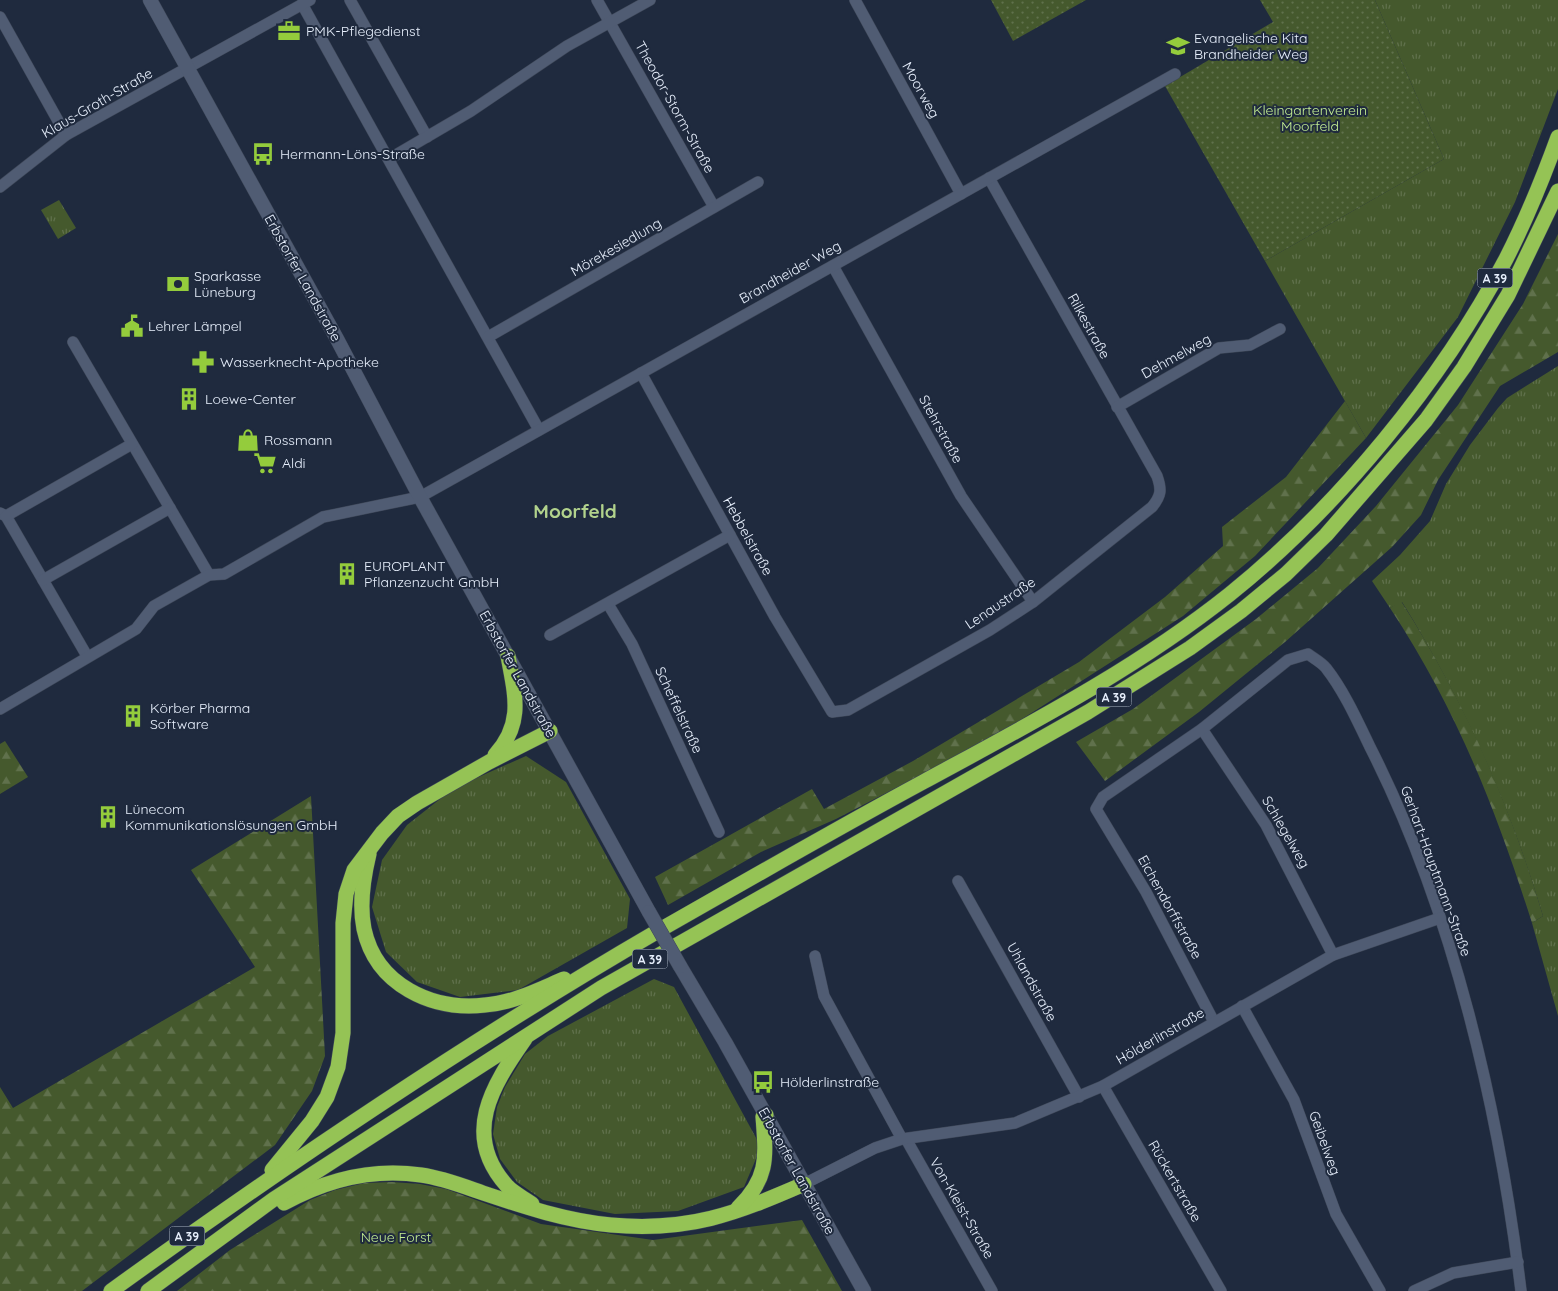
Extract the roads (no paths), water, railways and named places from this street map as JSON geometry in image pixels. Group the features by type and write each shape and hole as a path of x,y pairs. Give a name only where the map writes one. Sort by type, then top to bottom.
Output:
{"highway":[{"name":"A 39","path":"111,1291 263,1182 438,1067 590,971 818,839 1079,695 1180,631 1229,594 1313,520 1410,406 1447,356 1507,258 1558,137"},
{"name":"A 39","path":"148,1291 274,1199 601,988 1088,712 1190,648 1241,611 1286,574 1326,535 1395,457 1440,401 1464,367 1508,295 1558,191"},
{"path":"489,762 505,744 515,720 516,704 508,656"},
{"path":"263,1182 312,1121 327,1096 338,1067 343,1033 343,923 346,894 354,870 398,816 440,789 550,731"},
{"path":"369,851 363,880 361,907 364,931 376,957 391,977 412,992 434,1003 459,1007 486,1005 517,999 587,969 590,971"},
{"path":"529,1033 494,1085 486,1107 483,1135 491,1163 508,1186 543,1212"},
{"path":"731,1214 750,1196 764,1172 766,1155 763,1117 766,1115"},
{"path":"221,1238 305,1191 333,1180 363,1174 421,1175 448,1181 543,1212 580,1221 638,1227 669,1227 731,1214 804,1184"}],"street":[{"name":"Erbstorfer Landstraße","path":"150,0 337,339 420,498 680,966 864,1291"},
{"path":"350,0 427,137"},
{"name":"Theodor-Storm-Straße","path":"598,0 714,207"},
{"path":"389,159 471,111 567,46 650,0"},
{"name":"Moorweg","path":"855,0 961,194"},
{"path":"188,68 306,2 389,159 539,430"},
{"path":"0,17 66,135"},
{"name":"Klaus-Groth-Straße","path":"0,187 66,135 188,68"},
{"name":"Brandheider Weg","path":"0,709 87,656 136,629 154,606 209,575 224,574 307,526 332,514 420,498 1175,74"},
{"name":"Rilkestraße","path":"990,178 1157,476 1161,488"},
{"name":"Mörekesiedlung","path":"488,337 758,182"},
{"name":"Stehrstraße","path":"833,266 961,496 1032,602"},
{"name":"Dehmelweg","path":"1117,406 1219,348 1250,345 1280,329"},
{"path":"73,342 209,575"},
{"name":"Hebbelstraße","path":"641,373 804,668 832,712"},
{"path":"87,656 3,514 132,444"},
{"name":"Lenaustraße","path":"832,712 848,710 902,682 990,630 1032,602 1152,507 1160,497 1161,488"},
{"path":"43,580 170,508"},
{"path":"550,635 730,535"},
{"name":"Scheffelstraße","path":"608,604 632,644 719,832"},
{"name":"Gerhart-Hauptmann-Straße","path":"1096,809 1103,797 1202,729 1288,660 1308,654 1325,667 1357,719 1390,785 1440,918 1453,960 1489,1100 1518,1262 1521,1291"},
{"name":"Schlegelweg","path":"1202,729 1266,825 1332,955"},
{"name":"Eichendorffstraße","path":"1096,809 1146,892 1214,1022"},
{"name":"Uhlandstraße","path":"958,881 1079,1097"},
{"name":"Hölderlinstraße","path":"804,1184 875,1148 904,1139 1015,1123 1079,1097 1103,1086 1332,955 1440,918"},
{"name":"Von-Kleist-Straße","path":"815,956 824,996 992,1291"},
{"name":"Geibelweg","path":"1242,1006 1294,1100 1336,1214 1380,1291"},
{"name":"Rückertstraße","path":"1103,1086 1221,1291"},
{"path":"1414,1291 1453,1273 1518,1262"}],"place":[{"name":"PMK-Pflegedienst","path":"289,31"},
{"name":"Evangelische Kita Brandheider Weg","path":"1178,46"},
{"name":"Hermann-Löns-Straße","path":"263,154"},
{"name":"Sparkasse Lüneburg","path":"178,284"},
{"name":"Lehrer Lämpel","path":"132,326"},
{"name":"Wasserknecht-Apotheke","path":"203,362"},
{"name":"Loewe-Center","path":"189,399"},
{"name":"Rossmann","path":"248,440"},
{"name":"Aldi","path":"265,463"},
{"name":"EUROPLANT Pflanzenzucht GmbH","path":"347,574"},
{"name":"Körber Pharma Software","path":"133,716"},
{"name":"Lünecom Kommunikationslösungen GmbH","path":"108,817"},
{"name":"Hölderlinstraße","path":"763,1082"}],"district":[{"name":"Moorfeld","path":"575,511"}],"park label":[{"name":"Kleingartenverein Moorfeld","path":"1310,118"},
{"name":"Neue Forst","path":"396,1237"}]}
